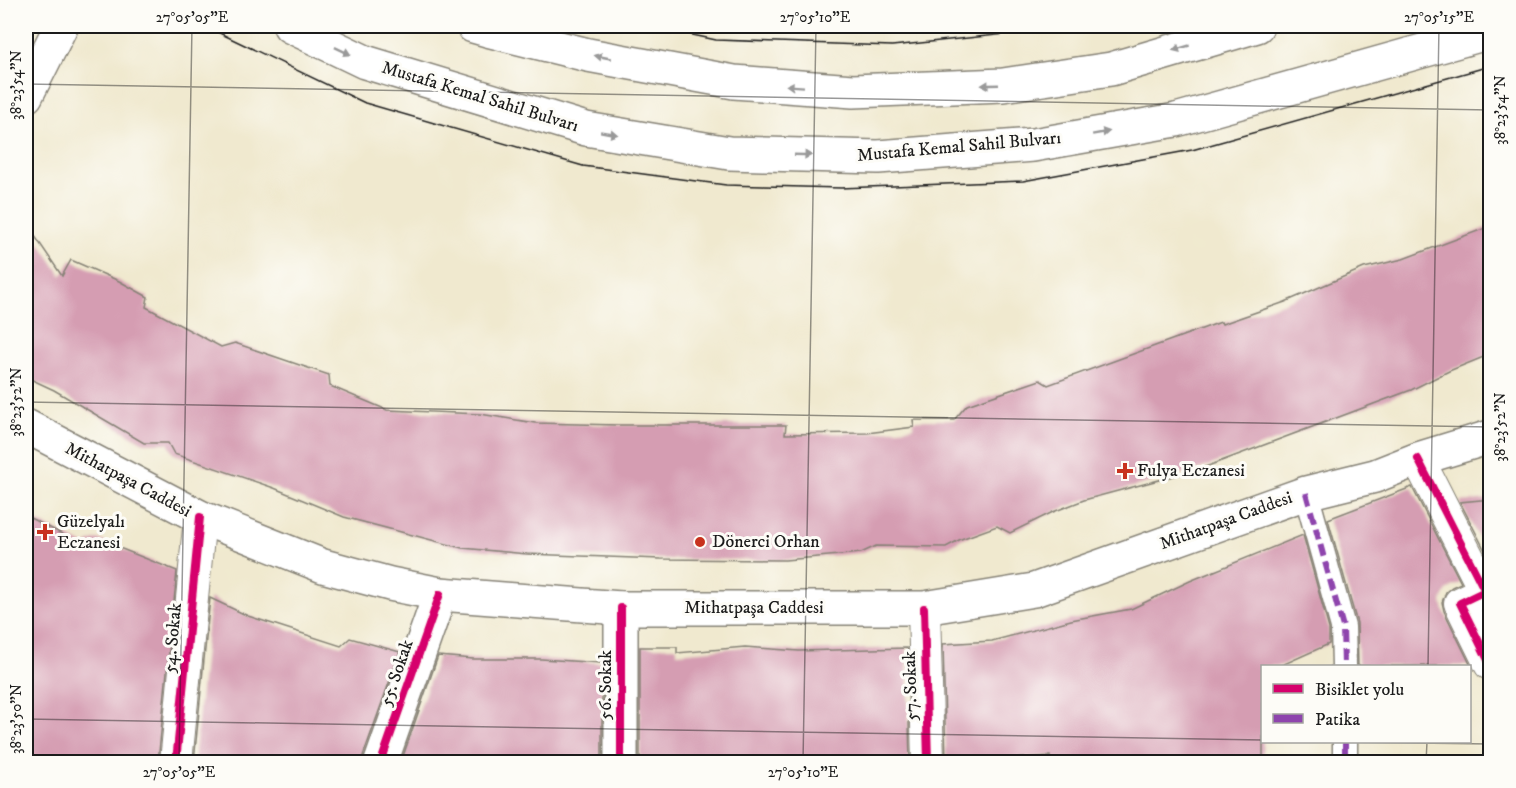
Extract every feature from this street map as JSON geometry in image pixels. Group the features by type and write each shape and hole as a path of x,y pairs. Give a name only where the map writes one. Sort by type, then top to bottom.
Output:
{"main road":[{"path":"26,96 61,26"},
{"name":"Mustafa Kemal Sahil Bulvarı","path":"290,26 365,62 586,129 729,153 878,157 1033,145 1176,120 1491,32"},
{"path":"473,26 588,54 734,82 853,91 1003,85 1111,69 1257,26"},
{"name":"Mithatpaşa Caddesi","path":"26,426 200,517 323,566 390,584 440,594 621,608 924,608 1034,590 1306,493 1375,476 1418,459 1491,437"},
{"name":"55. Sokak","path":"381,762 440,594"},
{"name":"56. Sokak","path":"621,608 621,762"}],"street":[{"path":"1418,459 1485,591 1460,603 1491,664"},
{"path":"1306,493 1343,627 1344,665"},
{"name":"54. Sokak","path":"176,762 200,517"},
{"name":"57. Sokak","path":"924,608 928,762"},
{"path":"1345,743 1345,762"}],"building":[{"path":"26,223 62,276 71,260 119,281 148,297 146,307 221,347 235,343 329,375 330,386 387,410 480,414 535,423 786,425 785,434 867,433 914,427 913,420 954,420 967,405 1040,380 1048,385 1221,322 1222,324 1285,302 1364,268 1403,259 1491,226 1491,354 1411,390 1200,469 1084,500 1010,533 997,526 946,547 876,546 861,553 785,560 661,559 527,554 462,548 344,517 274,488 174,454 168,443 144,443 54,390 26,377"},
{"path":"1412,487 1461,583 1446,592 1442,602 1444,611 1471,665 1358,665 1357,623 1328,519"},
{"path":"1491,499 1491,562 1460,502"},
{"path":"26,516 84,545 97,539 177,571 158,762 26,762"},
{"path":"1303,535 1329,629 1329,644 1282,665 1261,665 1263,762 1051,762 1050,756 1001,760 1001,762 946,762 943,644 992,641 1071,620 1131,609 1190,581"},
{"path":"210,598 248,616 341,646 350,638 400,652 363,756 363,762 194,762"},
{"path":"640,647 677,647 677,653 745,647 799,651 907,648 910,762 640,762"},
{"path":"438,656 602,663 602,762 401,762"}],"tram line":[{"path":"205,26 365,103 583,166 726,185 841,188 1023,181 1192,150 1490,66"},
{"path":"651,26 716,40 892,46 1083,26"}],"marked path":[{"path":"1306,493 1343,627 1344,665"},
{"path":"1345,743 1345,762"}],"cycle path":[{"path":"1418,459 1485,591 1460,603 1490,664"},
{"path":"176,762 200,517"},
{"path":"381,762 440,594"},
{"path":"621,608 621,762"},
{"path":"924,608 928,762"}],"place":[{"name":"Fulya Eczanesi","path":"1125,471"},
{"name":"Güzelyalı Eczanesi","path":"45,532"},
{"name":"Dönerci Orhan","path":"700,542"}]}
